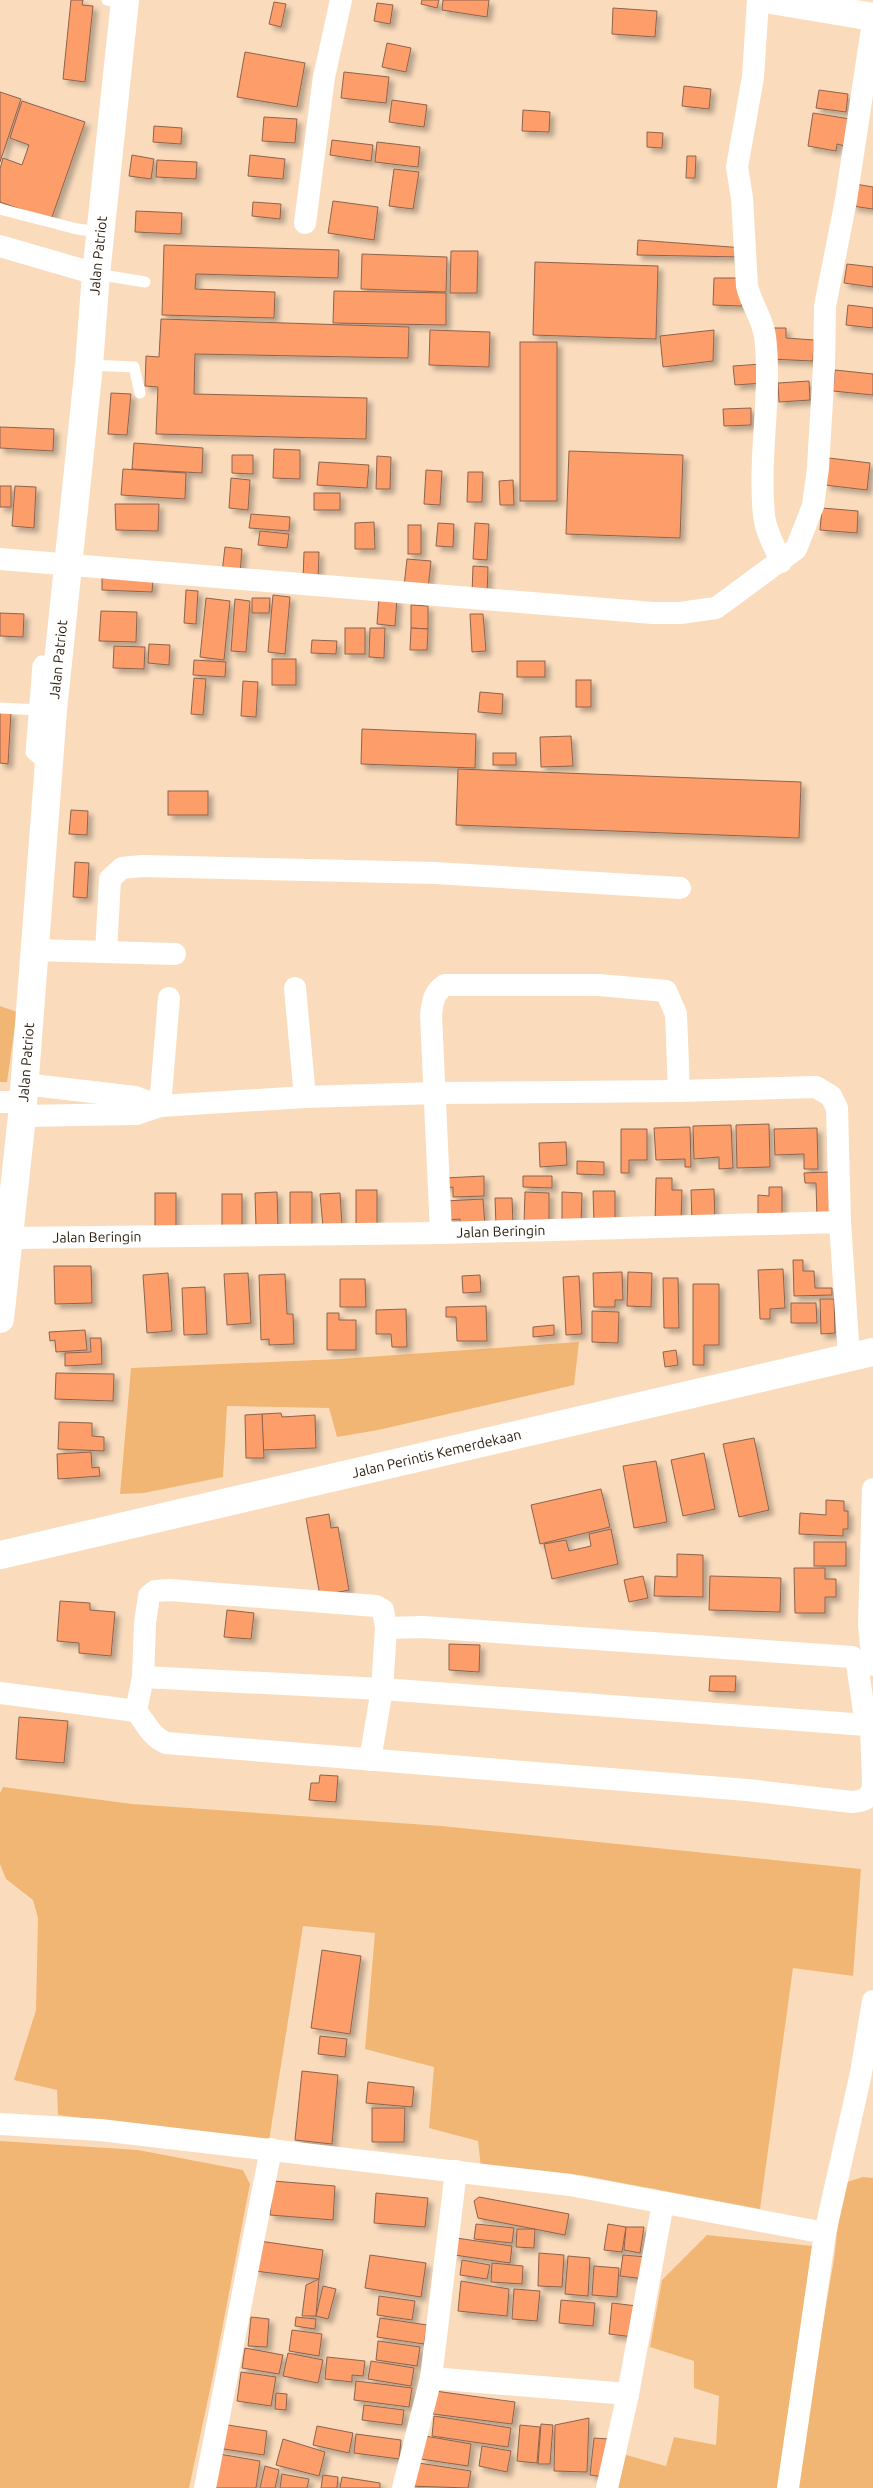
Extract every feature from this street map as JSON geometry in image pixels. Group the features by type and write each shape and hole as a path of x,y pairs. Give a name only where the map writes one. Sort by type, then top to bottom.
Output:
{"street":[{"path":"305,223 324,78 341,0"},
{"path":"758,0 753,77 736,167 742,198 747,286 750,300 761,318 764,335 766,371 763,440 764,516 781,562"},
{"path":"771,0 873,17"},
{"name":"Jalan Patriot","path":"0,1320 18,1238 25,1101 41,951 50,760 43,710 58,662 68,564 95,366 104,275 100,232 119,2"},
{"path":"0,559 670,613 716,608 781,562 796,549 813,506 818,468 824,375 825,306 846,200 873,22"},
{"path":"0,246 104,275"},
{"path":"106,952 110,879 122,868 161,866 416,872 680,888"},
{"path":"41,951 175,954"},
{"path":"441,1233 432,1015 433,998 436,991 444,985 599,985 666,991 676,1014 679,1091"},
{"path":"295,988 305,1097"},
{"path":"160,1106 169,998"},
{"path":"25,1101 136,1114 160,1106 305,1097 434,1093 679,1091 802,1087 826,1091 837,1108 840,1222 861,1355"},
{"path":"25,1101 135,1097 160,1106"},
{"name":"Jalan Beringin","path":"18,1238 441,1233 840,1222"},
{"name":"Jalan Perintis Kemerdekaan","path":"0,1555 861,1355"},
{"path":"873,1489 869,1625 873,1665"},
{"path":"370,1760 382,1689 386,1628 384,1610 376,1606 159,1590 151,1593 146,1607 142,1677 136,1712 157,1740 166,1743 370,1760 737,1789 852,1802 869,1797 873,1786"},
{"path":"386,1628 423,1627 852,1656 857,1664 870,1725 873,1781"},
{"path":"142,1677 382,1689 870,1725"},
{"path":"0,1693 136,1712"},
{"path":"788,2488 825,2233 872,2011"},
{"path":"0,2124 100,2130 271,2148 570,2185 825,2233"},
{"path":"205,2488 271,2148"},
{"path":"403,2488 431,2378 456,2171"},
{"path":"608,2488 628,2394 663,2203"},
{"path":"431,2378 628,2394"}],"lane":[{"path":"0,209 77,229 100,232"},
{"path":"104,275 145,282"},
{"path":"95,366 134,368 140,393"},
{"path":"0,708 43,710"}],"shaded area":[{"path":"0,1006 17,1012 7,1082 0,1082"},
{"path":"579,1342 574,1385 378,1430 337,1437 329,1408 227,1406 223,1477 144,1493 120,1494 131,1368 339,1359"},
{"path":"3,1787 132,1804 441,1826 861,1869 853,1976 793,1968 760,2209 580,2175 481,2168 478,2141 429,2128 434,2067 365,2049 375,1933 303,1926 269,2141 58,2115 57,2090 14,2080 36,2010 38,1918 33,1900 6,1879 0,1864 0,1793"},
{"path":"0,2141 138,2150 243,2170 250,2184 189,2488 0,2488"},
{"path":"863,2177 873,2178 873,2488 798,2488 814,2376 835,2255 841,2202 847,2182"},
{"path":"707,2235 812,2246 779,2488 618,2488 626,2455 666,2466 674,2437 716,2445 719,2396 694,2388 694,2361 650,2347 662,2280"}],"building":[{"path":"71,0 83,0 82,5 93,6 85,82 63,79"},
{"path":"422,0 439,0 437,8 421,4"},
{"path":"443,0 489,0 487,17 442,10"},
{"path":"274,2 286,4 281,27 269,24"},
{"path":"377,3 393,5 390,24 374,21"},
{"path":"613,8 657,11 655,37 612,34"},
{"path":"387,43 411,48 406,72 382,67"},
{"path":"245,52 305,63 297,107 237,97"},
{"path":"344,72 389,77 386,103 341,98"},
{"path":"684,86 711,89 709,109 682,106"},
{"path":"819,90 848,94 846,112 816,108"},
{"path":"0,92 21,99 0,162"},
{"path":"392,100 427,105 424,127 389,122"},
{"path":"22,101 85,122 51,220 0,202 0,169 3,158 22,165 29,145 10,138"},
{"path":"523,110 550,112 549,132 522,131"},
{"path":"813,113 850,119 845,146 837,144 836,151 808,146"},
{"path":"264,117 297,119 295,143 262,141"},
{"path":"154,126 182,128 181,144 153,142"},
{"path":"647,132 663,133 662,148 647,147"},
{"path":"332,140 373,145 371,161 330,155"},
{"path":"377,142 420,147 418,167 375,162"},
{"path":"132,155 154,159 151,179 129,176"},
{"path":"250,155 285,159 283,179 248,176"},
{"path":"687,156 696,156 695,178 686,178"},
{"path":"157,160 197,162 196,179 156,177"},
{"path":"394,169 419,172 413,209 389,206"},
{"path":"855,184 873,187 873,209 852,206"},
{"path":"333,201 378,207 374,240 328,233"},
{"path":"253,202 281,204 280,219 252,216"},
{"path":"136,211 182,213 181,234 135,232"},
{"path":"638,240 744,248 743,257 637,255"},
{"path":"164,245 339,250 338,278 196,274 195,289 275,292 274,318 162,315"},
{"path":"451,251 478,251 477,293 450,293"},
{"path":"362,254 447,257 446,292 361,289"},
{"path":"535,262 658,266 656,339 533,335"},
{"path":"847,264 873,267 873,287 844,283"},
{"path":"714,278 743,278 742,306 713,305"},
{"path":"334,291 446,293 446,325 333,323"},
{"path":"848,305 873,308 873,328 846,325"},
{"path":"161,319 409,327 408,358 195,354 194,394 367,398 366,439 156,434 158,387 145,386 146,356 159,357"},
{"path":"771,328 786,328 786,338 814,340 813,361 770,359"},
{"path":"430,330 490,332 489,367 429,365"},
{"path":"714,330 713,361 663,367 660,336"},
{"path":"520,342 557,342 557,501 520,501"},
{"path":"762,364 764,383 735,385 733,366"},
{"path":"835,370 873,374 873,395 833,391"},
{"path":"809,381 810,400 779,402 778,383"},
{"path":"111,393 131,394 127,435 108,434"},
{"path":"751,408 751,425 724,426 723,409"},
{"path":"0,427 54,429 53,451 0,448"},
{"path":"134,443 203,448 202,473 132,469"},
{"path":"274,449 300,450 300,479 273,478"},
{"path":"569,451 683,455 680,538 566,534"},
{"path":"232,455 253,455 253,474 232,473"},
{"path":"377,456 391,457 390,489 376,489"},
{"path":"829,458 870,463 867,490 825,485"},
{"path":"319,462 369,465 367,488 317,485"},
{"path":"123,469 186,473 185,499 121,495"},
{"path":"426,470 442,471 440,505 424,504"},
{"path":"468,472 483,472 482,502 467,502"},
{"path":"231,478 250,480 248,510 229,508"},
{"path":"513,480 514,505 500,505 499,481"},
{"path":"0,486 11,486 11,507 0,507"},
{"path":"15,486 36,487 34,528 12,526"},
{"path":"314,493 340,493 340,510 314,510"},
{"path":"115,504 159,504 158,531 116,530"},
{"path":"822,508 858,511 857,533 820,530"},
{"path":"251,514 290,517 289,531 249,528"},
{"path":"374,522 375,549 355,549 355,523"},
{"path":"438,523 454,524 453,547 436,546"},
{"path":"475,523 489,524 487,560 473,559"},
{"path":"408,525 421,525 421,554 408,554"},
{"path":"260,531 289,534 287,548 258,545"},
{"path":"225,547 242,549 240,574 222,573"},
{"path":"304,552 319,552 318,579 303,579"},
{"path":"407,559 431,561 428,589 404,586"},
{"path":"473,566 488,567 487,595 472,594"},
{"path":"102,578 153,580 152,592 102,590"},
{"path":"186,590 198,591 196,624 184,623"},
{"path":"273,595 290,597 285,654 268,652"},
{"path":"379,597 397,599 395,626 377,624"},
{"path":"206,598 230,601 224,660 200,657"},
{"path":"252,598 270,598 269,613 252,613"},
{"path":"235,599 250,601 246,652 231,651"},
{"path":"411,605 428,606 428,629 411,628"},
{"path":"101,611 137,612 136,642 99,641"},
{"path":"0,613 24,614 23,637 0,636"},
{"path":"470,614 483,614 486,651 472,652"},
{"path":"345,628 365,628 365,654 345,654"},
{"path":"370,628 385,628 384,658 369,657"},
{"path":"411,628 428,629 427,650 410,650"},
{"path":"312,640 337,641 336,654 311,653"},
{"path":"149,644 170,645 169,665 148,663"},
{"path":"114,646 145,647 144,669 113,668"},
{"path":"272,659 296,659 296,685 272,685"},
{"path":"194,660 226,662 225,677 193,675"},
{"path":"517,661 545,661 545,677 517,677"},
{"path":"194,678 206,679 203,715 191,714"},
{"path":"576,680 591,680 591,707 576,707"},
{"path":"243,681 258,682 256,717 241,716"},
{"path":"480,692 503,694 502,714 478,712"},
{"path":"0,711 11,712 8,764 0,763"},
{"path":"362,729 476,734 475,768 361,764"},
{"path":"571,736 573,766 541,767 540,737"},
{"path":"493,753 516,753 516,765 493,765"},
{"path":"458,769 801,782 799,838 456,825"},
{"path":"168,791 208,791 208,815 168,815"},
{"path":"71,810 88,811 87,835 69,834"},
{"path":"75,862 89,863 87,898 73,897"},
{"path":"769,1124 770,1167 737,1168 736,1125"},
{"path":"731,1125 733,1168 719,1169 719,1157 694,1159 693,1126"},
{"path":"690,1127 691,1167 685,1167 685,1159 656,1160 654,1128"},
{"path":"817,1128 818,1169 804,1169 804,1154 775,1155 774,1129"},
{"path":"621,1129 647,1129 647,1160 629,1160 629,1173 621,1173"},
{"path":"566,1142 567,1165 540,1167 539,1143"},
{"path":"577,1161 604,1162 604,1175 577,1174"},
{"path":"829,1172 831,1219 817,1219 816,1183 805,1183 804,1173"},
{"path":"484,1176 484,1196 453,1197 453,1187 445,1188 445,1178"},
{"path":"523,1176 552,1176 552,1188 523,1187"},
{"path":"656,1178 672,1178 672,1190 682,1190 681,1223 655,1223"},
{"path":"769,1187 782,1187 782,1222 758,1222 758,1195 769,1196"},
{"path":"714,1189 715,1222 692,1223 691,1190"},
{"path":"356,1190 377,1190 377,1225 356,1225"},
{"path":"593,1191 615,1191 615,1222 594,1223"},
{"path":"277,1192 278,1226 256,1227 255,1193"},
{"path":"290,1192 312,1192 312,1226 290,1225"},
{"path":"525,1192 549,1193 549,1224 524,1224"},
{"path":"562,1192 582,1193 581,1225 562,1225"},
{"path":"155,1193 176,1193 176,1228 155,1228"},
{"path":"340,1193 342,1226 323,1227 320,1194"},
{"path":"222,1194 242,1194 242,1228 222,1228"},
{"path":"495,1198 512,1198 513,1225 496,1226"},
{"path":"483,1199 485,1226 460,1228 460,1219 446,1220 445,1201"},
{"path":"793,1260 803,1260 803,1271 814,1271 815,1288 832,1288 832,1295 794,1296"},
{"path":"54,1266 91,1266 92,1303 55,1304"},
{"path":"783,1269 785,1308 770,1309 770,1319 760,1319 758,1270"},
{"path":"622,1272 623,1300 615,1300 615,1307 594,1307 593,1273"},
{"path":"628,1272 652,1273 651,1307 627,1306"},
{"path":"168,1273 172,1331 147,1333 143,1275"},
{"path":"248,1273 251,1323 227,1325 224,1274"},
{"path":"285,1274 287,1314 293,1314 294,1344 269,1345 269,1339 261,1340 259,1275"},
{"path":"480,1275 481,1292 463,1293 462,1276"},
{"path":"579,1276 582,1334 566,1335 563,1277"},
{"path":"663,1278 678,1278 679,1328 664,1328"},
{"path":"340,1279 365,1279 366,1307 340,1307"},
{"path":"693,1284 719,1284 719,1345 704,1345 704,1365 693,1365"},
{"path":"205,1287 207,1334 184,1335 182,1288"},
{"path":"820,1299 834,1299 835,1333 821,1334"},
{"path":"791,1303 816,1303 817,1323 791,1323"},
{"path":"486,1306 487,1341 457,1341 456,1317 446,1317 446,1307"},
{"path":"406,1309 407,1347 392,1347 391,1334 376,1334 376,1310"},
{"path":"592,1311 619,1312 618,1343 592,1342"},
{"path":"327,1313 339,1313 339,1320 356,1320 356,1350 327,1350"},
{"path":"554,1325 554,1335 533,1337 533,1327"},
{"path":"85,1330 87,1350 56,1352 55,1340 50,1341 49,1332"},
{"path":"90,1338 101,1338 102,1364 65,1366 65,1353 91,1352"},
{"path":"676,1350 678,1365 665,1367 663,1352"},
{"path":"56,1373 114,1374 113,1401 55,1399"},
{"path":"281,1413 282,1417 315,1415 316,1448 263,1450 262,1414"},
{"path":"262,1414 264,1458 246,1458 245,1415"},
{"path":"59,1422 92,1423 92,1436 104,1437 104,1451 58,1449"},
{"path":"754,1438 769,1510 739,1517 723,1444"},
{"path":"91,1452 92,1468 99,1467 100,1476 58,1479 57,1454"},
{"path":"704,1453 715,1509 683,1516 671,1460"},
{"path":"656,1461 667,1522 634,1528 623,1466"},
{"path":"601,1489 610,1527 540,1544 531,1505"},
{"path":"826,1500 844,1501 844,1511 848,1511 848,1529 843,1529 843,1536 799,1534 800,1513 826,1515"},
{"path":"329,1514 331,1528 338,1527 349,1590 320,1596 306,1518"},
{"path":"611,1529 618,1564 552,1579 544,1544 566,1540 569,1551 591,1546 589,1534"},
{"path":"814,1542 846,1542 846,1566 814,1566"},
{"path":"677,1554 703,1555 703,1597 654,1596 655,1576 677,1577"},
{"path":"794,1568 825,1568 825,1579 836,1579 836,1597 825,1597 825,1613 795,1613"},
{"path":"643,1576 648,1598 629,1602 624,1580"},
{"path":"710,1576 781,1578 780,1612 709,1610"},
{"path":"60,1601 90,1603 90,1610 115,1612 111,1656 79,1653 79,1643 57,1641"},
{"path":"227,1610 254,1613 251,1639 224,1637"},
{"path":"449,1644 480,1645 479,1672 449,1670"},
{"path":"710,1676 736,1676 735,1692 709,1691"},
{"path":"19,1717 68,1721 64,1763 16,1759"},
{"path":"320,1775 338,1776 336,1802 309,1800 311,1783 319,1783"},
{"path":"322,1950 361,1956 350,2034 311,2028"},
{"path":"320,2036 347,2039 345,2057 318,2054"},
{"path":"302,2071 338,2075 332,2144 295,2140"},
{"path":"368,2082 414,2087 412,2107 366,2103"},
{"path":"372,2108 405,2108 404,2142 372,2142"},
{"path":"273,2181 335,2186 333,2220 270,2215"},
{"path":"376,2193 428,2198 425,2227 374,2223"},
{"path":"479,2197 569,2214 565,2235 478,2218 474,2201"},
{"path":"476,2224 514,2228 512,2243 474,2239"},
{"path":"608,2224 626,2227 622,2252 604,2250"},
{"path":"626,2227 644,2227 640,2253 624,2250"},
{"path":"517,2229 535,2229 534,2248 516,2247"},
{"path":"456,2238 512,2246 510,2263 454,2255"},
{"path":"259,2241 323,2250 319,2279 255,2271"},
{"path":"539,2253 564,2255 562,2287 538,2286"},
{"path":"370,2255 426,2263 421,2297 365,2288"},
{"path":"623,2255 647,2257 645,2279 620,2276"},
{"path":"568,2256 590,2258 588,2296 565,2294"},
{"path":"462,2260 490,2265 487,2279 460,2275"},
{"path":"492,2263 523,2266 522,2284 491,2282"},
{"path":"594,2266 619,2268 617,2297 592,2295"},
{"path":"319,2279 316,2316 302,2316 306,2285"},
{"path":"461,2281 509,2289 507,2316 458,2311"},
{"path":"323,2286 336,2289 328,2319 316,2316"},
{"path":"514,2289 540,2291 537,2321 512,2319"},
{"path":"379,2296 415,2301 412,2320 377,2315"},
{"path":"561,2300 595,2303 593,2326 559,2323"},
{"path":"612,2303 637,2306 634,2337 609,2334"},
{"path":"251,2317 269,2319 267,2347 248,2346"},
{"path":"296,2317 316,2319 315,2329 295,2326"},
{"path":"380,2318 427,2325 424,2344 377,2337"},
{"path":"292,2330 322,2334 319,2356 289,2351"},
{"path":"378,2341 420,2347 417,2366 376,2360"},
{"path":"245,2348 283,2355 279,2374 242,2368"},
{"path":"288,2353 323,2360 318,2383 283,2376"},
{"path":"327,2357 365,2361 363,2376 352,2375 352,2382 325,2379"},
{"path":"371,2361 414,2368 411,2386 368,2379"},
{"path":"241,2372 276,2377 271,2406 237,2401"},
{"path":"356,2381 412,2388 409,2407 354,2400"},
{"path":"435,2391 515,2402 512,2424 433,2414"},
{"path":"276,2393 287,2394 286,2410 275,2409"},
{"path":"364,2405 404,2410 402,2425 362,2420"},
{"path":"434,2416 511,2428 508,2447 432,2436"},
{"path":"589,2418 587,2472 554,2471 555,2425"},
{"path":"221,2424 267,2431 264,2455 217,2448"},
{"path":"541,2424 553,2425 550,2464 538,2464"},
{"path":"520,2425 540,2427 537,2463 517,2461"},
{"path":"317,2426 353,2433 349,2453 313,2445"},
{"path":"356,2434 401,2440 399,2459 354,2453"},
{"path":"425,2436 471,2444 468,2466 421,2459"},
{"path":"594,2438 609,2439 605,2477 590,2475"},
{"path":"283,2439 325,2452 319,2476 276,2465"},
{"path":"482,2446 511,2451 507,2472 479,2466"},
{"path":"219,2454 260,2461 256,2488 214,2488"},
{"path":"412,2462 471,2471 468,2488 409,2486"},
{"path":"265,2466 279,2470 275,2488 260,2488"},
{"path":"282,2474 309,2479 307,2488 280,2488"},
{"path":"323,2475 338,2477 337,2488 321,2488"},
{"path":"342,2477 380,2483 380,2488 340,2488"}]}
